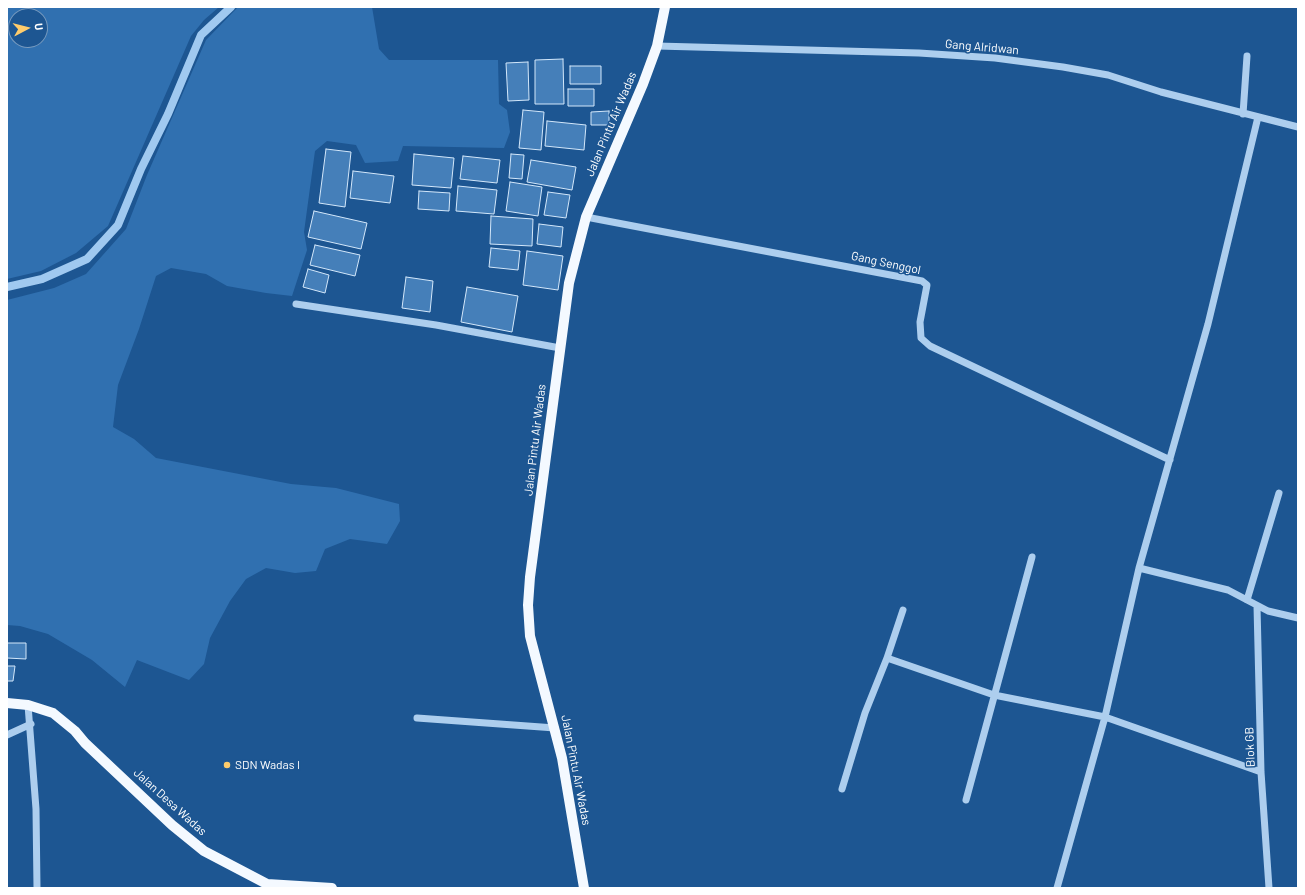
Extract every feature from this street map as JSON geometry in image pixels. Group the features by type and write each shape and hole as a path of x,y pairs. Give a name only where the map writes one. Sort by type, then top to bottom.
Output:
{"main road":[{"name":"Jalan Pintu Air Wadas","path":"584,888 562,758 530,636 528,605 530,577 569,283 586,217 643,84 657,46 665,7"},
{"name":"Jalan Desa Wadas","path":"7,703 28,705 53,713 75,731 85,743 172,826 204,851 268,886 332,888"}],"street":[{"name":"Gang Alridwan","path":"657,46 919,53 995,58 1108,75 1161,92 1298,127"},
{"path":"1243,114 1247,56"},
{"path":"1057,888 1106,717 1138,568 1208,324 1258,117"},
{"name":"Gang Senggol","path":"586,217 922,280 927,285 920,322 920,338 930,346 1170,460"},
{"path":"296,304 436,325 560,348"},
{"path":"1247,600 1279,493"},
{"path":"966,800 1032,557"},
{"path":"1138,568 1228,590 1268,611 1298,618"},
{"name":"Blok GB","path":"1257,606 1261,772 1270,888"},
{"path":"842,789 865,713 887,658 903,610"},
{"path":"887,658 994,695 1106,717 1261,772"},
{"path":"28,705 31,724 36,809 37,888"},
{"path":"417,718 555,728"},
{"path":"7,735 31,724"}],"shaded area":[{"path":"7,7 219,7 204,20 191,36 108,226 76,253 41,271 7,279"},
{"path":"238,7 372,7 379,49 389,60 498,60 499,104 507,110 510,132 504,148 403,146 398,161 365,163 356,145 327,141 315,151 304,232 307,250 292,296 227,286 206,274 171,268 156,276 139,329 118,385 113,427 134,439 156,458 291,484 336,488 399,504 400,521 387,544 350,539 325,549 316,571 295,573 266,568 246,579 230,601 210,638 204,664 189,680 137,660 125,687 92,660 48,634 20,626 7,625 7,300 54,288 86,274 126,229 147,175 206,40"}],"building":[{"path":"563,59 564,104 535,104 535,60"},
{"path":"528,62 529,100 508,101 506,63"},
{"path":"570,66 601,66 601,84 570,84"},
{"path":"568,89 594,89 594,106 568,106"},
{"path":"523,110 544,112 541,150 519,148"},
{"path":"609,111 609,125 591,125 591,112"},
{"path":"547,121 586,125 584,150 545,146"},
{"path":"326,149 351,152 345,207 319,203"},
{"path":"414,154 454,158 451,188 412,185"},
{"path":"511,154 524,155 522,179 509,178"},
{"path":"463,156 500,160 497,183 460,179"},
{"path":"531,160 576,167 572,190 527,182"},
{"path":"353,171 394,176 390,203 350,198"},
{"path":"510,182 542,187 538,216 506,211"},
{"path":"458,186 497,190 494,214 456,211"},
{"path":"419,191 450,193 449,211 418,209"},
{"path":"548,192 570,195 566,218 544,215"},
{"path":"314,211 367,223 361,249 308,237"},
{"path":"491,216 533,219 532,246 490,244"},
{"path":"539,224 563,227 561,247 537,244"},
{"path":"315,245 360,255 355,276 310,265"},
{"path":"491,248 520,251 518,270 489,267"},
{"path":"527,251 563,256 558,290 523,285"},
{"path":"308,269 329,275 325,293 303,287"},
{"path":"406,277 433,281 430,312 402,308"},
{"path":"467,287 518,296 512,332 461,322"},
{"path":"7,643 26,643 26,659 7,658"},
{"path":"7,666 15,666 13,681 7,681"}],"waterway":[{"path":"7,287 42,279 87,259 118,225 141,169 168,114 201,35 231,7"}],"place":[{"name":"SDN Wadas I","path":"227,765"}]}
